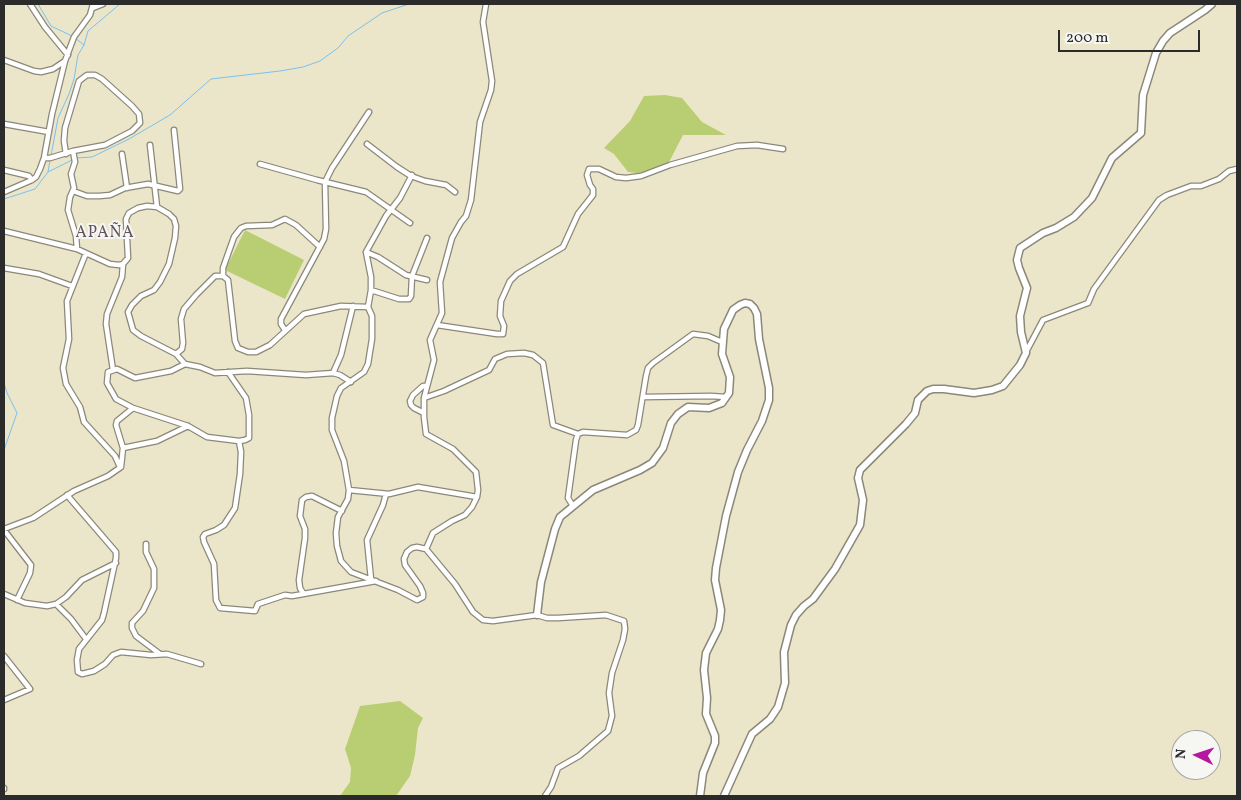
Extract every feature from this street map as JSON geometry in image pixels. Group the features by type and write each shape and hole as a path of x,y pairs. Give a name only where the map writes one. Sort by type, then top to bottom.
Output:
{"street":[{"path":"30,4 45,27 68,55"},
{"path":"4,192 32,180 38,174 44,158 48,132 65,61 74,37 90,15 93,6 103,4"},
{"path":"426,549 433,533 465,515 477,497 478,482 476,472 453,449 426,434 424,398 434,360 430,340 442,313 440,288 443,270 452,238 466,216 471,200 480,122 491,90 492,81 484,22 486,4"},
{"path":"1026,353 1021,332 1020,316 1027,288 1017,260 1020,248 1043,233 1056,228 1074,217 1092,198 1112,158 1141,133 1143,96 1156,53 1163,41 1170,33 1212,4"},
{"path":"4,60 41,72 53,69 65,61"},
{"path":"44,158 50,158 104,145 132,131 140,122 139,114 132,106 95,75 87,75 79,81 65,128 66,154"},
{"path":"285,330 281,320 324,239 326,229 325,182 332,168 370,112"},
{"path":"4,124 48,132"},
{"path":"73,191 87,196 100,196 148,184 178,191 180,189 174,130"},
{"path":"367,144 402,171 420,180 446,185 455,192"},
{"path":"150,145 157,208"},
{"path":"437,325 503,334 504,326 500,316 504,292 510,281 517,274 563,246 567,241 578,214 593,195 593,189 587,174 589,169 599,169 616,177 626,178 642,176 670,165 737,146 757,145 783,149"},
{"path":"74,152 75,162 71,174 74,188 68,210 76,236 77,249"},
{"path":"122,154 126,188"},
{"path":"260,164 366,192 410,223"},
{"path":"724,796 752,734 770,719 778,707 785,683 784,652 793,620 804,606 813,600 835,569 860,525 863,500 858,478 860,470 912,417 922,394 933,389 974,393 1003,386 1020,365 1043,320 1088,303 1094,289 1159,200 1191,186 1201,186 1219,179 1229,171 1237,169"},
{"path":"4,170 29,176 32,180"},
{"path":"412,175 366,252 371,277 368,307 372,316 372,339 368,364 364,372 342,388 337,396 332,418 332,430 344,461 348,490 348,499 338,517 337,546 341,561 351,572 378,581 417,600 423,597 420,586 405,565 404,559 407,552 412,548 426,549 455,584 473,612 483,620 493,621 537,615 546,618 606,615 622,619 625,624 623,640 612,672 610,693 612,716 608,731 579,756 558,768 544,796"},
{"path":"113,370 106,324 107,314 122,278 123,264 128,258 126,219 130,213 138,208 147,206 157,208 169,214 176,226 176,238 169,264 160,282 154,290 141,296 128,312 133,330 176,354 185,364 215,373 247,371 306,375 333,373 351,382"},
{"path":"223,276 223,268 234,237 241,228 246,226 272,225 285,220 296,226 320,247"},
{"path":"4,231 77,249 110,264 123,264"},
{"path":"371,290 399,299 409,299 411,296 412,276 426,238"},
{"path":"366,252 378,257 401,272 427,280"},
{"path":"86,254 67,301 66,308 69,319 68,339 63,368 66,384 80,408 84,422 115,456 120,467"},
{"path":"4,268 39,274 72,286"},
{"path":"176,354 182,349 181,319 184,309 215,276 223,276 228,280 235,341 238,348 248,352 256,352 270,345 304,314 335,307 368,307"},
{"path":"537,615 541,582 554,529 560,517 593,490 652,463 663,448 671,422 678,414 688,407 700,408 722,403 729,393 730,377 722,354 722,342 727,320 733,310 740,305 745,303 754,308 757,314 759,339 769,388 769,400 762,421 738,472 726,516 716,568 715,580 721,610 720,620 718,629 706,653 704,670 707,698 706,714 715,736 715,743 703,773 700,796"},
{"path":"333,373 341,355 353,306"},
{"path":"424,398 489,370 495,359 507,354 524,353 533,355 543,363 553,425 578,434 627,435 633,432 638,425 648,368 688,337 698,334 722,342"},
{"path":"185,364 171,371 135,378 117,369 108,372 108,383 116,399 133,408 188,426 208,436 239,441 248,438 249,415 246,398 228,372"},
{"path":"424,413 411,405 410,400 423,386 427,386"},
{"path":"644,397 726,397"},
{"path":"17,600 30,574 31,564 4,530 34,518 67,496 86,485 108,476 120,467 123,448 116,425 117,421 133,408"},
{"path":"123,448 156,441 188,426"},
{"path":"573,506 568,498 578,434"},
{"path":"239,441 241,452 240,474 235,508 224,525 203,536 214,564 218,606 220,608 255,611 258,604 285,595 292,596 378,581"},
{"path":"348,490 386,494 418,487 477,497"},
{"path":"371,579 367,540 386,494"},
{"path":"67,496 116,552 116,563 102,620 79,649 77,660 78,672 82,674 98,670 118,653 166,654 202,664"},
{"path":"303,593 299,580 305,538 305,529 300,516 302,500 312,496 342,511"},
{"path":"146,544 146,552 154,569 154,588 143,611 132,623 132,628 136,636 160,654"},
{"path":"4,594 25,603 47,606 56,604 66,597 82,580 116,563"},
{"path":"56,604 71,619 86,639"},
{"path":"4,656 30,689 4,700"}],"green space":[{"path":"665,95 682,98 702,122 726,135 683,135 667,166 646,174 628,172 614,154 604,148 630,121 644,96"},
{"path":"245,230 304,260 285,299 225,270"},
{"path":"400,701 423,718 418,728 410,776 396,796 340,796 350,782 351,768 345,749 360,706"}],"waterway":[{"path":"38,4 51,26 72,36"},
{"path":"51,156 58,118 69,94 78,55 84,45 88,31 120,4"},
{"path":"48,172 76,158 92,157 129,139 170,115 211,79 280,71 303,67 320,61 338,48 348,36 382,13 409,4"},
{"path":"75,38 84,45"},
{"path":"4,199 35,189 48,172 50,160"},
{"path":"4,383 17,413 4,450"}],"district":[{"name":"APAÑA","path":"105,234"}]}
